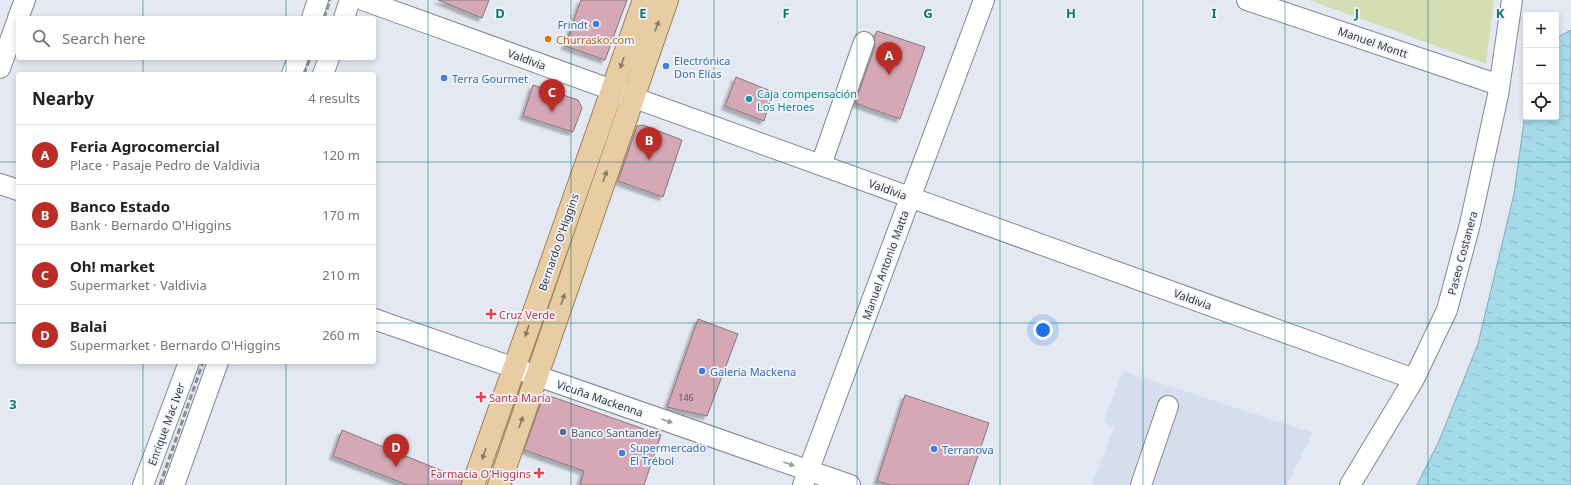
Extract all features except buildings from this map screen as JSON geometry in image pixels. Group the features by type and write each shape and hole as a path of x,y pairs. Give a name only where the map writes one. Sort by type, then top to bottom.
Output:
{"main road":[{"name":"Bernardo O'Higgins","path":"499,485 537,376 622,94 644,0"},
{"name":"Bernardo O'Higgins","path":"473,485 514,368 622,94 666,0"}],"street":[{"path":"19,16 25,0"},
{"path":"313,16 318,0"},
{"path":"345,16 350,0"},
{"name":"Valdivia","path":"362,0 1414,379"},
{"name":"Manuel Antonio Matta","path":"806,478 984,0"},
{"name":"Manuel Montt","path":"1247,0 1500,85"},
{"name":"Paseo Costanera","path":"1350,485 1414,379 1447,310 1470,224 1500,85 1512,0"},
{"path":"0,68 16,24"},
{"path":"820,165 864,42"},
{"path":"293,72 297,60"},
{"path":"324,72 328,60"},
{"path":"0,184 16,189"},
{"name":"Vicuña Mackenna","path":"376,320 537,376 806,478 850,485"},
{"name":"Enrique Mac Iver","path":"143,485 188,364"},
{"path":"174,485 217,364"},
{"path":"1141,485 1168,406"}],"shaded area":[{"path":"1123,371 1313,433 1287,485 1092,485 1114,427 1103,422"}],"green space":[{"path":"1309,0 1494,0 1486,64"}],"water":[{"path":"1571,30 1571,485 1417,485 1439,441 1478,344 1514,194 1524,120 1559,120 1560,36"}],"railway":[{"path":"325,16 330,0"},
{"path":"305,72 309,60"},
{"path":"160,485 202,364"}],"place":[{"name":"Frindt","path":"596,24"},
{"name":"Churrasko.com","path":"548,39"},
{"name":"Electrónica Don Elías","path":"666,66"},
{"name":"Feria Agrocomercial","path":"889,75"},
{"name":"Terra Gourmet","path":"444,78"},
{"name":"Caja compensación Los Heroes","path":"749,99"},
{"name":"Oh! market","path":"552,112"},
{"name":"Banco Estado","path":"649,160"},
{"name":"Cruz Verde","path":"491,314"},
{"name":"Galeria Mackena","path":"702,371"},
{"name":"Santa María","path":"481,397"},
{"name":"Banco Santander","path":"563,432"},
{"name":"Terranova","path":"934,449"},
{"name":"Supermercado El Trébol","path":"622,453"},
{"name":"Balai","path":"396,467"},
{"name":"Farmacia O'Higgins","path":"539,473"}]}
